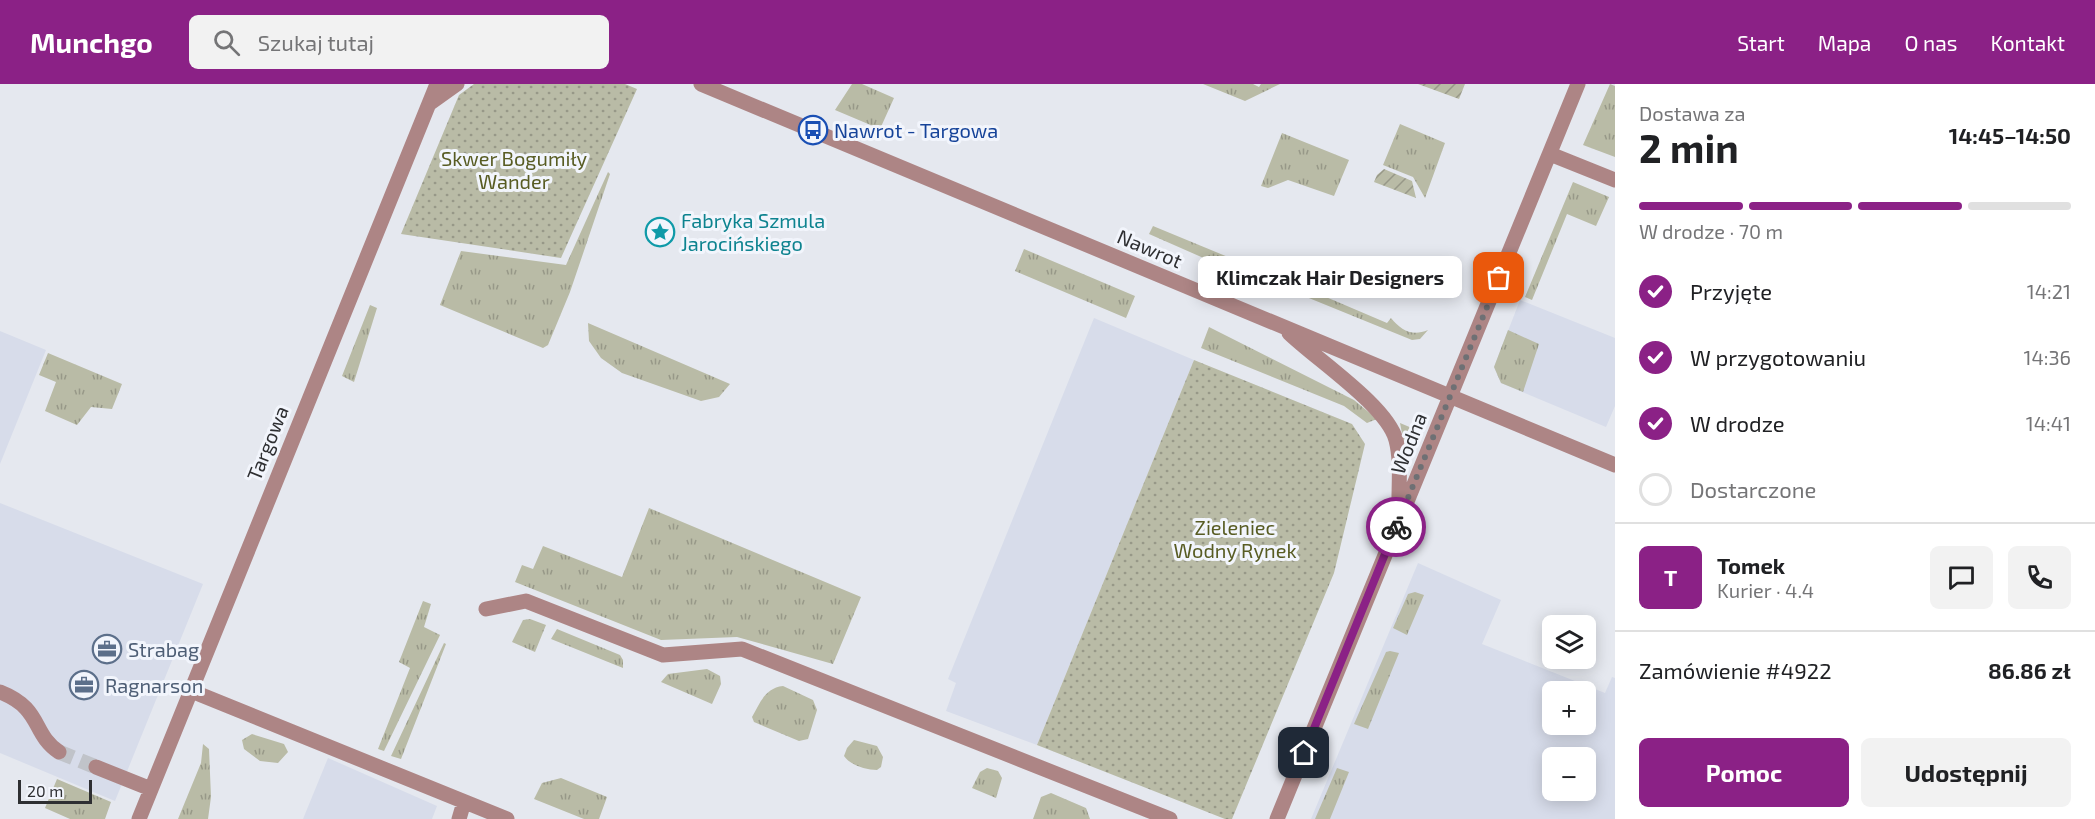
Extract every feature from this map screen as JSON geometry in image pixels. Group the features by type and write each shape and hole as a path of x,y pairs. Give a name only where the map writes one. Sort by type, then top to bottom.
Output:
{"street":[{"name":"Targowa","path":"139,819 189,690 437,84"},
{"path":"427,106 457,84"},
{"name":"Nawrot","path":"701,84 1615,465"},
{"name":"Wodna","path":"1276,819 1578,84"},
{"path":"1550,154 1615,180"},
{"path":"1280,325 1370,402 1387,420 1397,443 1399,521"},
{"path":"486,609 526,600 663,655 742,649 1170,819"},
{"path":"189,690 507,819"},
{"path":"0,692 16,698 29,709 51,746 59,752"},
{"path":"96,767 151,789"},
{"path":"459,819 464,802"}],"shaded area":[{"path":"1520,300 1615,338 1615,406 1606,427 1501,383 1494,367"},
{"path":"1094,318 1194,360 1037,745 946,711 956,683 948,679"},
{"path":"0,331 46,350 0,464"},
{"path":"0,503 203,584 115,801 0,753"},
{"path":"1418,563 1501,600 1482,644 1575,681 1542,681 1542,735 1596,735 1596,689 1605,693 1612,677 1615,678 1615,819 1311,819"},
{"path":"328,758 437,806 432,819 303,819"}],"green space":[{"name":"Skwer Bogumiły Wander","path":"474,84 625,84 637,89 561,258 401,234 459,95"},
{"path":"852,84 862,84 894,98 880,129 835,110"},
{"path":"1203,84 1253,84 1259,87 1261,84 1280,84 1245,101"},
{"path":"1418,84 1465,84 1459,99"},
{"path":"1610,84 1615,86 1615,157 1583,145"},
{"path":"1400,124 1445,143 1425,198 1413,177 1383,165"},
{"path":"1282,133 1349,160 1334,196 1288,180 1268,188 1261,186"},
{"path":"1384,169 1412,181 1416,198 1374,182 1377,175"},
{"path":"608,172 610,174 570,292 548,345 543,348 440,305 461,251 566,265"},
{"path":"1573,182 1609,197 1596,226 1567,214 1532,300 1525,297"},
{"path":"1153,226 1228,257 1224,267 1149,234"},
{"path":"1024,249 1135,296 1126,318 1015,271"},
{"path":"1272,274 1387,323 1391,318 1407,331 1417,333 1428,330 1420,339 1412,340 1272,283"},
{"path":"370,305 377,308 354,382 342,376"},
{"path":"588,323 730,384 719,397 701,401 622,373 601,358 589,341"},
{"path":"1209,327 1354,400 1377,419 1367,423 1344,406 1201,348"},
{"path":"1508,330 1539,344 1523,392 1501,383 1494,367"},
{"path":"48,353 122,384 112,409 91,407 77,425 45,411 56,382 39,375"},
{"name":"Zieleniec Wodny Rynek","path":"1194,360 1352,424 1365,444 1334,573 1232,819 1225,819 1037,745"},
{"path":"1400,423 1419,431 1407,459"},
{"path":"649,508 861,597 833,664 737,637 661,640 515,582 522,565 533,569 543,546 622,577"},
{"path":"1415,592 1424,595 1407,635 1393,628 1408,594"},
{"path":"423,601 431,604 424,627 440,635 384,751 378,749 410,668 399,662"},
{"path":"530,619 546,625 535,652 512,642 523,620"},
{"path":"557,629 620,655 623,668 551,639"},
{"path":"444,643 446,644 401,759 391,756"},
{"path":"1386,652 1399,653 1368,729 1354,724"},
{"path":"707,669 720,676 721,684 712,704 661,682 668,674"},
{"path":"783,686 813,700 817,710 808,739 799,741 754,722 752,717 767,693"},
{"path":"252,734 284,744 288,752 278,763 260,761 244,749 242,740"},
{"path":"854,740 877,746 883,757 881,767 877,770 868,769 854,764 844,756"},
{"path":"203,744 209,749 211,797 208,819 178,819 201,763"},
{"path":"987,768 998,771 1002,778 996,798 972,788 980,772"},
{"path":"1337,768 1349,772 1330,819 1315,819"},
{"path":"561,778 607,797 599,819 584,819 534,799 542,783"},
{"path":"57,779 111,802 105,819 70,819 45,808"},
{"path":"1051,793 1086,808 1090,819 1033,819 1041,797"}],"tunnel":[{"path":"59,752 96,767"}],"way so far":[{"path":"1396,527 1499,278"}],"place":[{"name":"Nawrot - Targowa","path":"813,130"},
{"name":"Fabryka Szmula Jarocińskiego","path":"660,232"},
{"name":"Klimczak Hair Designers","path":"1499,278"},
{"name":"Strabag","path":"107,649"},
{"name":"Ragnarson","path":"84,685"}],"route":[{"path":"1304,753 1396,527"}]}
